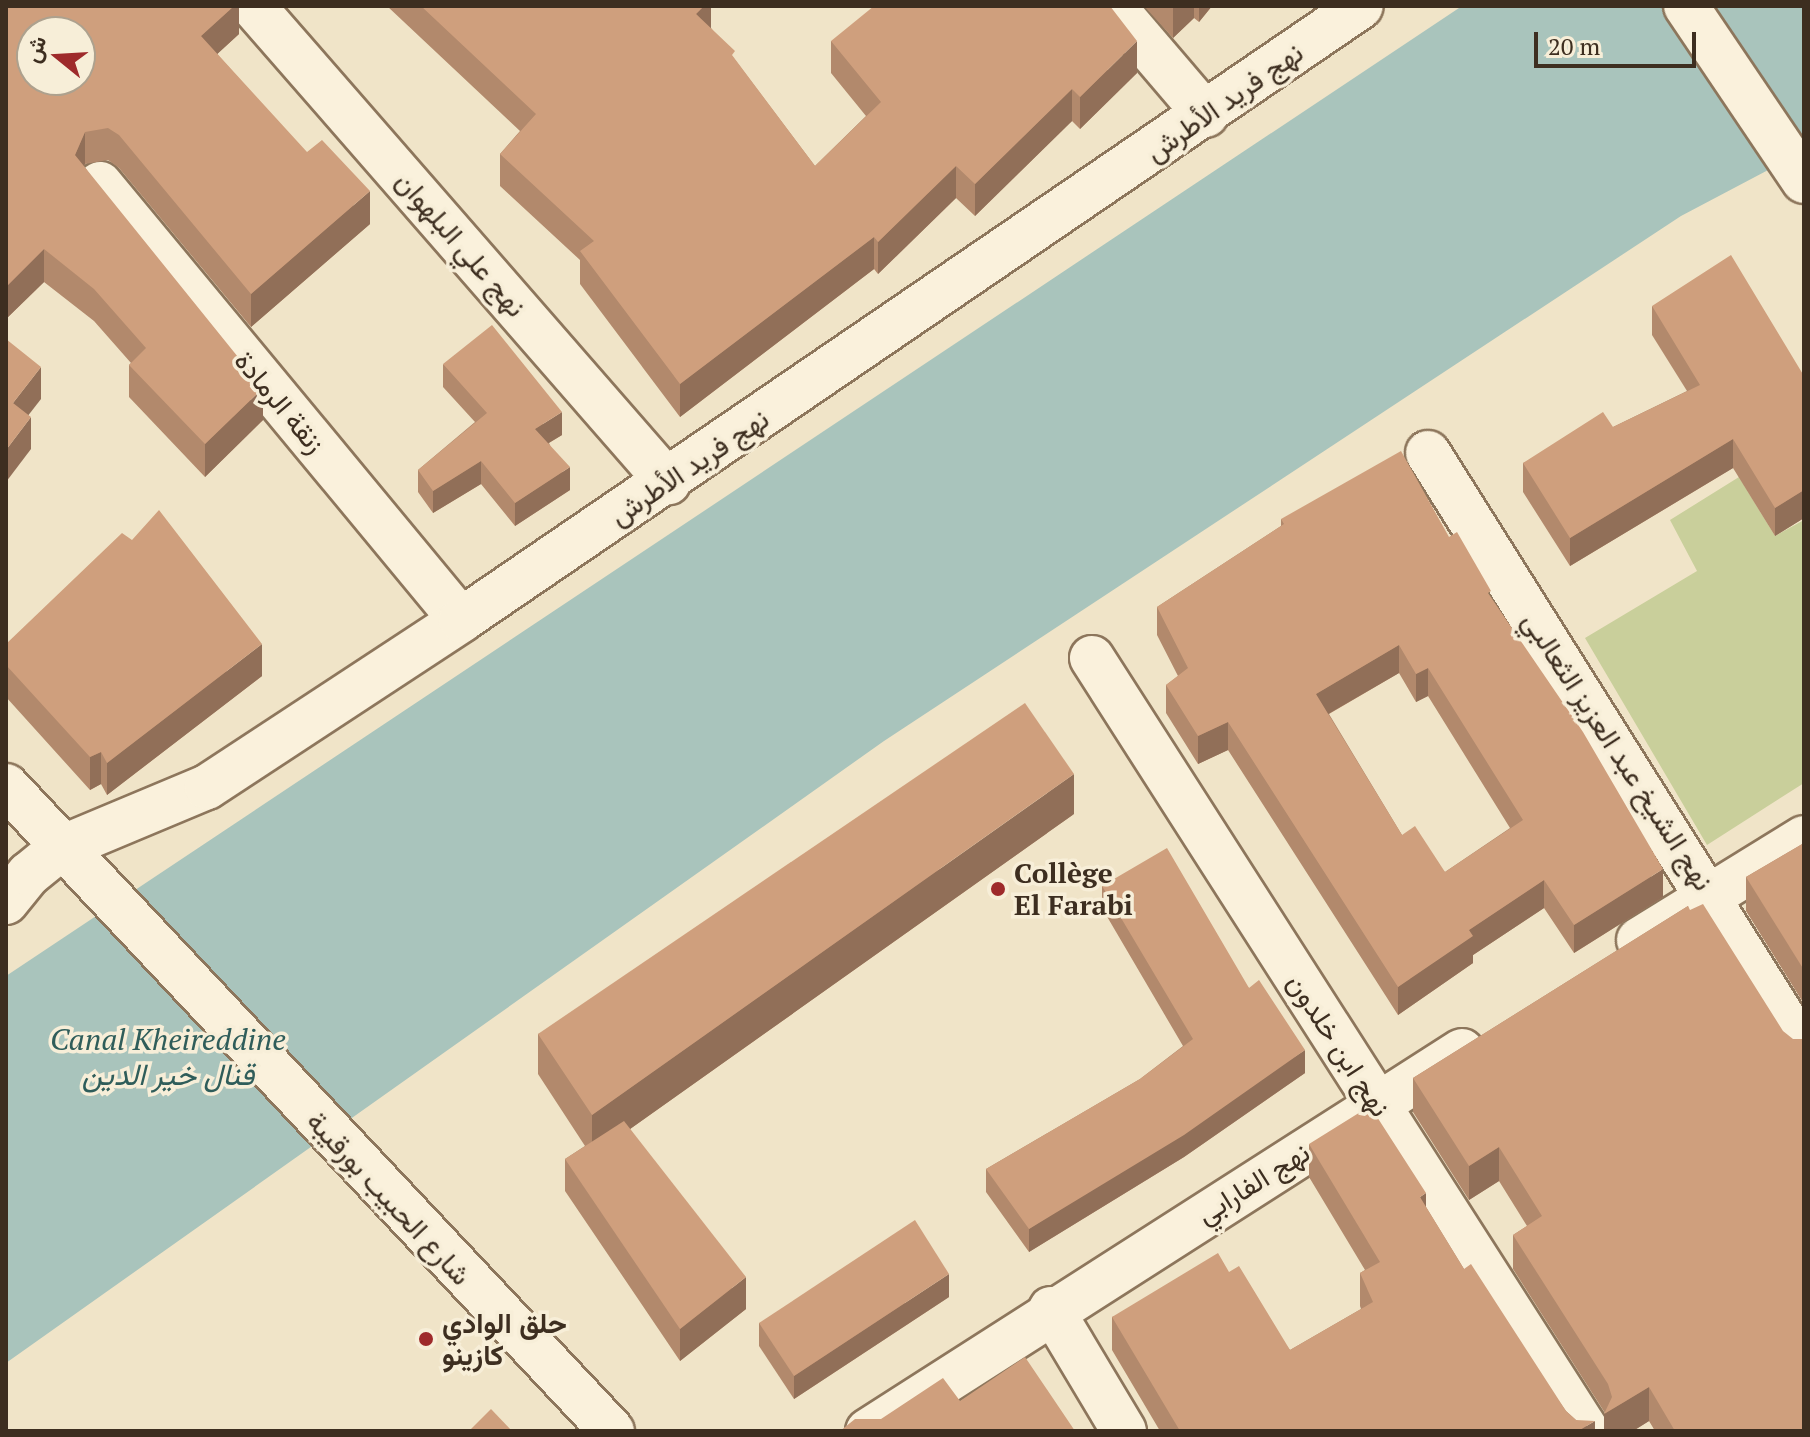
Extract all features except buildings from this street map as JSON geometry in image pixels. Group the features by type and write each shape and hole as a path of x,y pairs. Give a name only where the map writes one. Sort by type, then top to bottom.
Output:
{"street":[{"name":"نهج علي البلهوان","path":"253,6 668,482"},
{"path":"1113,6 1206,115"},
{"name":"نهج فريد الأطرش","path":"6,902 29,874 195,794 461,620 1206,115 1361,6"},
{"path":"1686,6 1801,177"},
{"name":"زنقة الرمادة","path":"100,184 461,620"},
{"name":"نهج الشيخ عبد العزيز الثعالبي","path":"1428,453 1710,895 1804,1051"},
{"name":"نهج ابن خلدون","path":"1092,658 1587,1431"},
{"name":"شارع الحبيب بورقيبة","path":"6,786 354,1162 612,1431"},
{"path":"1604,962 1804,838"},
{"name":"نهج الفارابي","path":"868,1431 1051,1309 1497,1029"},
{"path":"1051,1309 1124,1431"}],"green space":[{"path":"1739,477 1775,536 1804,520 1804,783 1707,845 1585,638 1697,571 1670,520"}],"water":[{"name":"Canal Kheireddine قنال خير الدين","path":"1462,6 1804,6 1804,151 1681,216 884,741 6,1363 6,976"}],"place":[{"name":"Collège El Farabi","path":"998,889"},
{"name":"حلق الوادي كازينو","path":"426,1339"}]}
